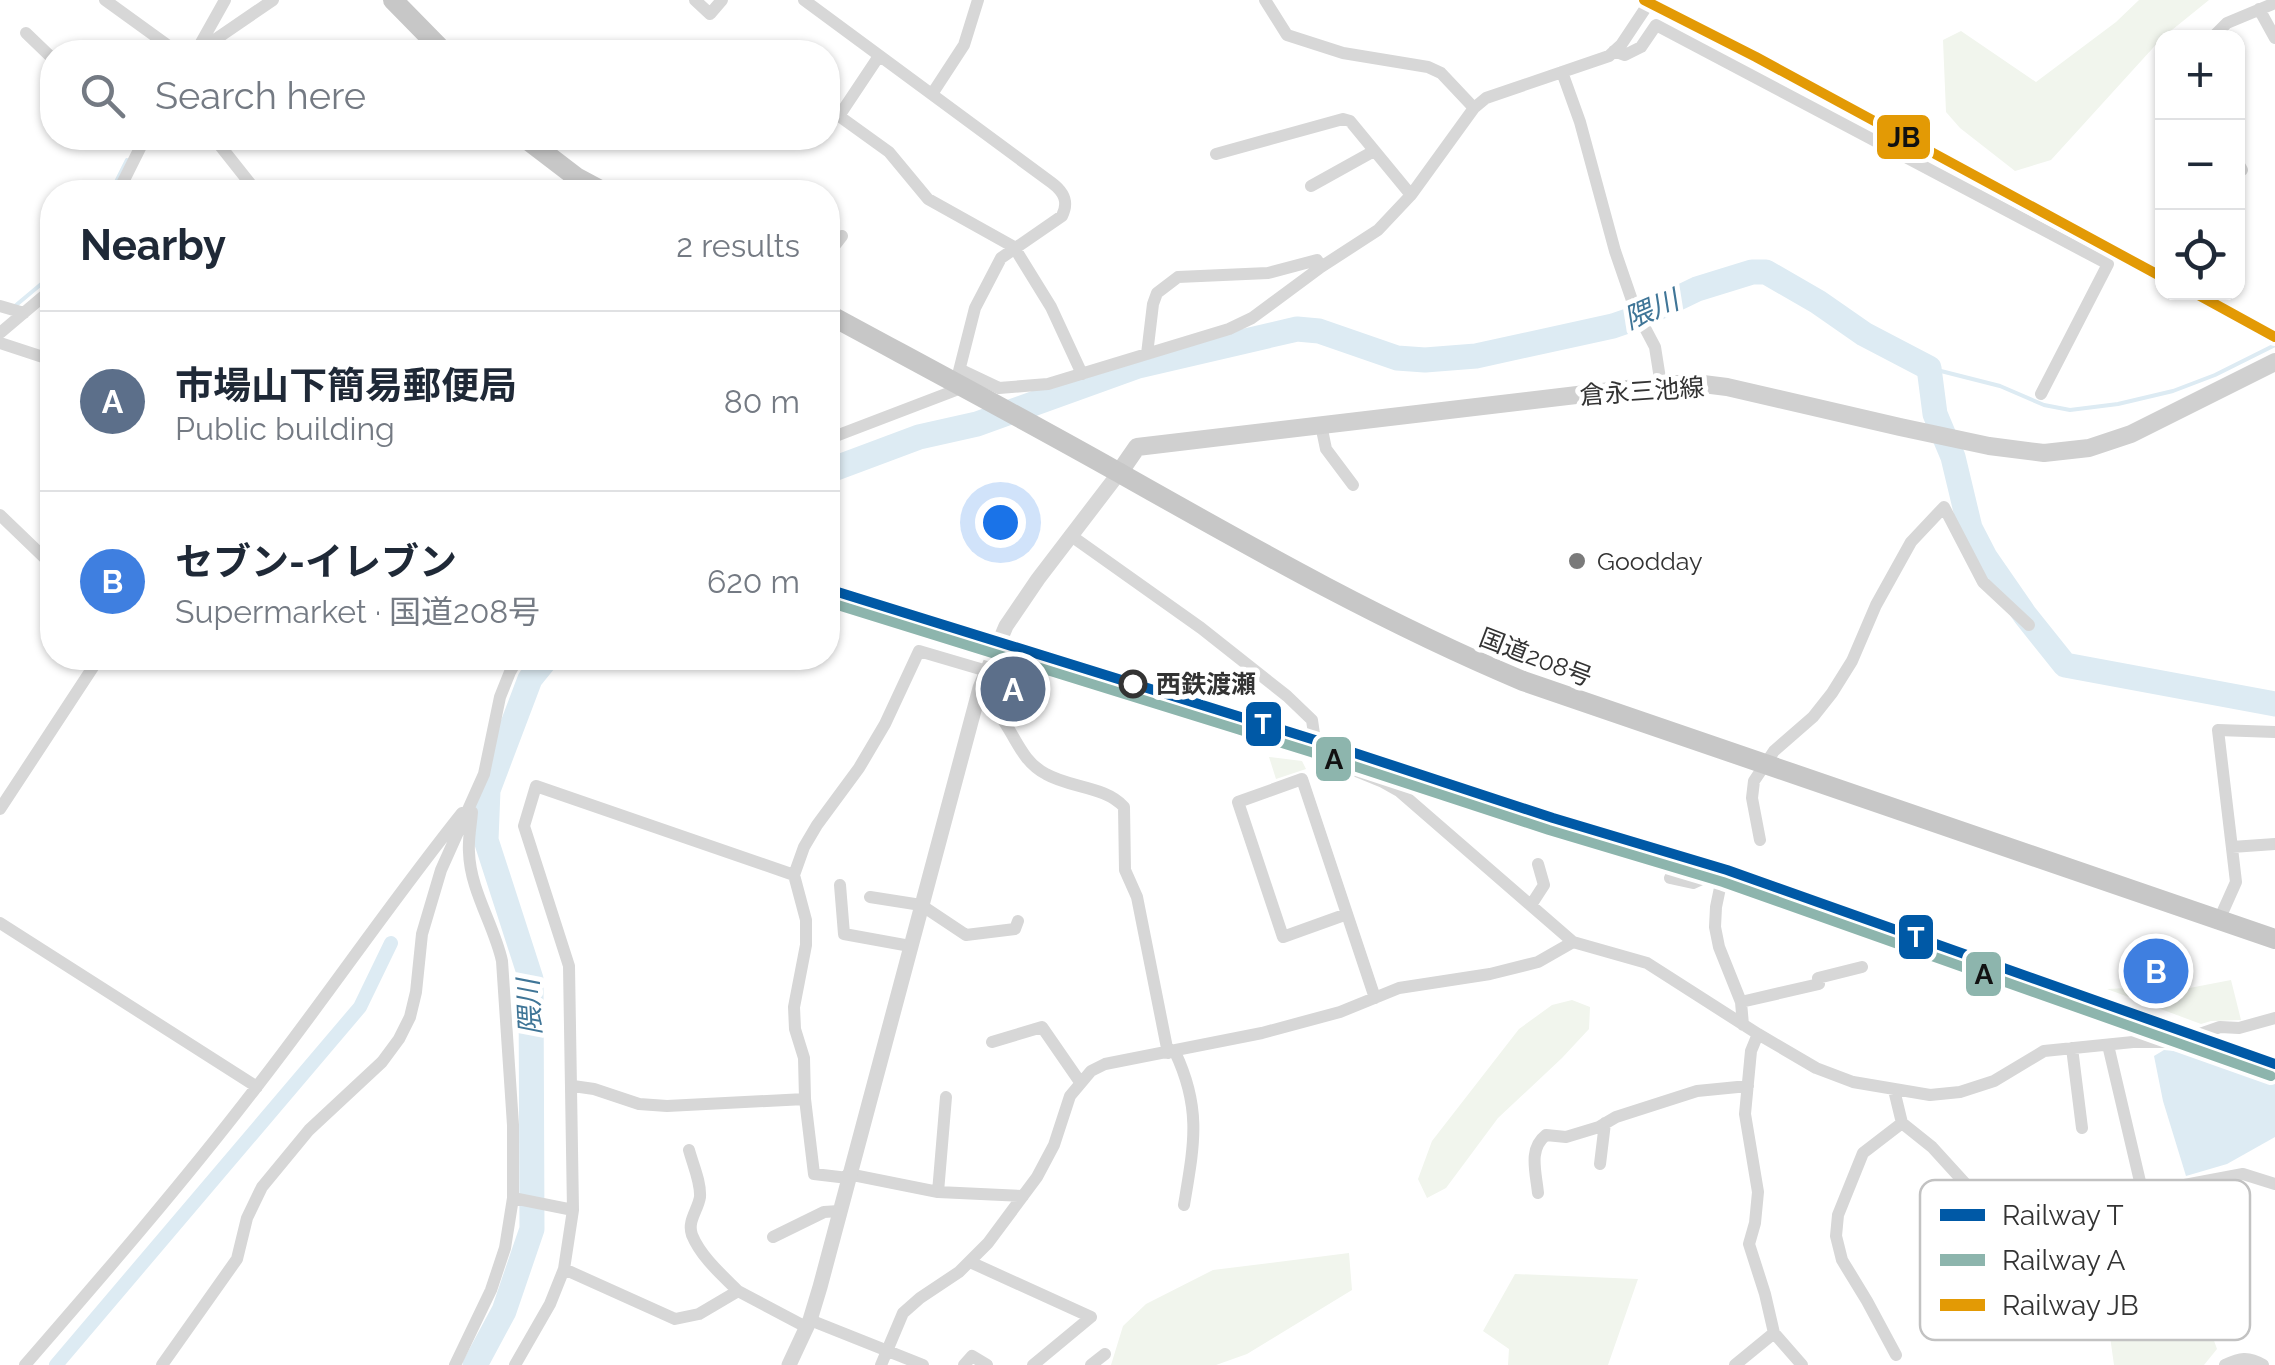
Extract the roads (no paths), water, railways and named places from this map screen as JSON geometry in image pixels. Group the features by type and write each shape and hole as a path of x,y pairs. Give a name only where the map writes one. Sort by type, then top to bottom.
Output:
{"highway":[{"path":"393,0 432,40"},
{"path":"537,150 568,180"},
{"name":"国道208号","path":"840,320 962,383 1231,536 1449,650 1523,681 2275,939"}],"main road":[{"name":"倉永三池線","path":"1119,473 1137,447 1695,383 1728,387 1989,446 2044,454 2089,448 2131,434 2275,362"}],"street":[{"path":"105,0 160,40"},
{"path":"203,40 225,0"},
{"path":"214,40 273,0"},
{"path":"695,0 710,14 722,0"},
{"path":"804,0 1061,190 1065,198 1062,216 1001,258 976,308 962,383"},
{"path":"932,94 964,45 978,0"},
{"path":"1264,0 1287,35 1344,53 1428,67 1442,74 1474,108"},
{"path":"840,434 962,383 999,388 1048,384 1252,318 1378,230 1411,195 1474,108 1486,98 1610,56 1651,0"},
{"path":"2221,30 2275,3"},
{"path":"2259,9 2275,38"},
{"path":"1614,51 1625,55 1641,48 1656,26 2108,264 2041,394"},
{"path":"26,33 40,46"},
{"path":"840,114 879,56"},
{"path":"1562,72 1635,310 1655,347 1662,385"},
{"path":"840,117 888,152 928,198 1014,247 1052,307 1082,374"},
{"path":"1216,154 1342,119 1350,122 1411,195"},
{"path":"124,180 138,150"},
{"path":"224,150 247,180"},
{"path":"1311,186 1374,150"},
{"path":"1147,354 1157,293 1178,277 1268,274 1317,260 1321,267"},
{"path":"0,332 40,299"},
{"path":"0,306 24,313"},
{"path":"0,342 40,356"},
{"path":"1321,425 1326,449 1353,485"},
{"path":"789,1365 808,1323 980,688 1006,626 1119,473"},
{"path":"1760,840 1752,798 1754,781 1774,751 1813,717 1832,693 1911,542 1944,507 1983,582 2029,625"},
{"path":"0,515 40,553"},
{"path":"1070,536 1201,628 1287,696 1312,720 1317,755 1400,791 1573,942 1647,962 1816,1068 1853,1082 1930,1096 1994,1081 2044,1051 2177,1042 2220,1027 2239,1028 2275,1018"},
{"path":"988,671 920,651 885,724 804,847 794,875 806,920 806,946 794,1006 795,1029 804,1058 814,1174 938,1192 1023,1196"},
{"path":"0,809 91,670"},
{"path":"162,1365 237,1259 247,1218 262,1187 309,1130 382,1062 410,1017 430,906 441,870 484,774 500,696 511,670"},
{"path":"980,688 1006,723 1020,751 1037,769 1050,777 1116,798 1124,807 1124,870 1137,896 1172,1052 1185,1073 1196,1135 1184,1205"},
{"path":"2219,920 2236,882 2218,730 2275,732"},
{"path":"1347,914 1282,937 1238,802 1302,779 1347,914 1375,998"},
{"path":"515,1365 550,1304 564,1269 573,1210 569,966 524,826 536,786 794,875"},
{"path":"25,1365 156,1214 257,1087 472,799"},
{"path":"455,1365 490,1290 519,1199 502,961 472,872 472,799"},
{"path":"2232,847 2275,844"},
{"path":"1531,905 1544,885 1538,864"},
{"path":"1670,878 1693,882 1704,878 1721,883 1715,927 1741,1002 1744,1025"},
{"path":"840,885 844,934 910,946"},
{"path":"870,897 921,905 966,936 1015,929 1018,920"},
{"path":"0,922 257,1087"},
{"path":"882,1365 903,1313 970,1262 1023,1196 1054,1145 1070,1096 1090,1071 1105,1064 1262,1034 1340,1012 1399,988 1538,962 1573,942"},
{"path":"1741,1002 1819,984 1818,978 1862,967"},
{"path":"992,1042 1042,1027 1080,1082"},
{"path":"1758,1034 1751,1051 1745,1114 1758,1192 1749,1244 1774,1333 1802,1365"},
{"path":"2108,1045 2139,1180"},
{"path":"2072,1048 2082,1128"},
{"path":"572,1086 653,1105 806,1100"},
{"path":"1538,1193 1534,1154 1538,1141 1546,1135 1566,1137 1605,1124 1616,1116 1697,1091 1748,1086"},
{"path":"1894,1090 1902,1123 1932,1146 1962,1180"},
{"path":"938,1192 946,1098"},
{"path":"1896,1356 1842,1260 1836,1236 1838,1214 1863,1154 1902,1123"},
{"path":"1600,1164 1605,1124"},
{"path":"689,1150 700,1186 700,1200 690,1222 692,1235 708,1260 738,1291 808,1323 923,1365"},
{"path":"2211,1180 2243,1174 2275,1184"},
{"path":"519,1199 573,1210"},
{"path":"772,1237 824,1212 839,1210"},
{"path":"970,1262 1091,1317 1032,1365"},
{"path":"564,1269 675,1319 699,1314 738,1291"},
{"path":"1735,1365 1774,1333"},
{"path":"1091,1365 1105,1354"},
{"path":"964,1365 972,1356 986,1365"},
{"path":"2224,1365 2241,1358 2263,1365"}],"waterway":[{"path":"117,180 127,160"},
{"name":"隈川","path":"840,467 919,437 977,424 1138,366 1297,329 1319,331 1397,358 1476,356 1613,326 1697,289 1752,272 1766,272 1864,334 1929,368 1935,414 1953,457 1970,528 2025,615 2065,665 2275,704"},
{"path":"15,306 40,285"},
{"path":"1929,368 2000,386 2044,405 2070,410 2173,391 2275,345"},
{"name":"隈川","path":"475,1365 504,1311 532,1229 531,979 486,840 488,790 530,679 537,670"},
{"path":"56,1365 360,1007 391,943"}],"rail line":[{"name":"JB","path":"1644,0 2155,273"},
{"name":"JB","path":"2208,300 2275,337"},
{"name":"T","path":"840,593 1727,870 2275,1064"},
{"name":"A","path":"840,606 1723,882 2271,1076"}],"place":[{"name":"Goodday","path":"1577,561"},
{"name":"西鉄渡瀬","path":"1133,684"},
{"name":"市場山下簡易郵便局","path":"1013,689"},
{"name":"セブン-イレブン","path":"2156,971"}]}
